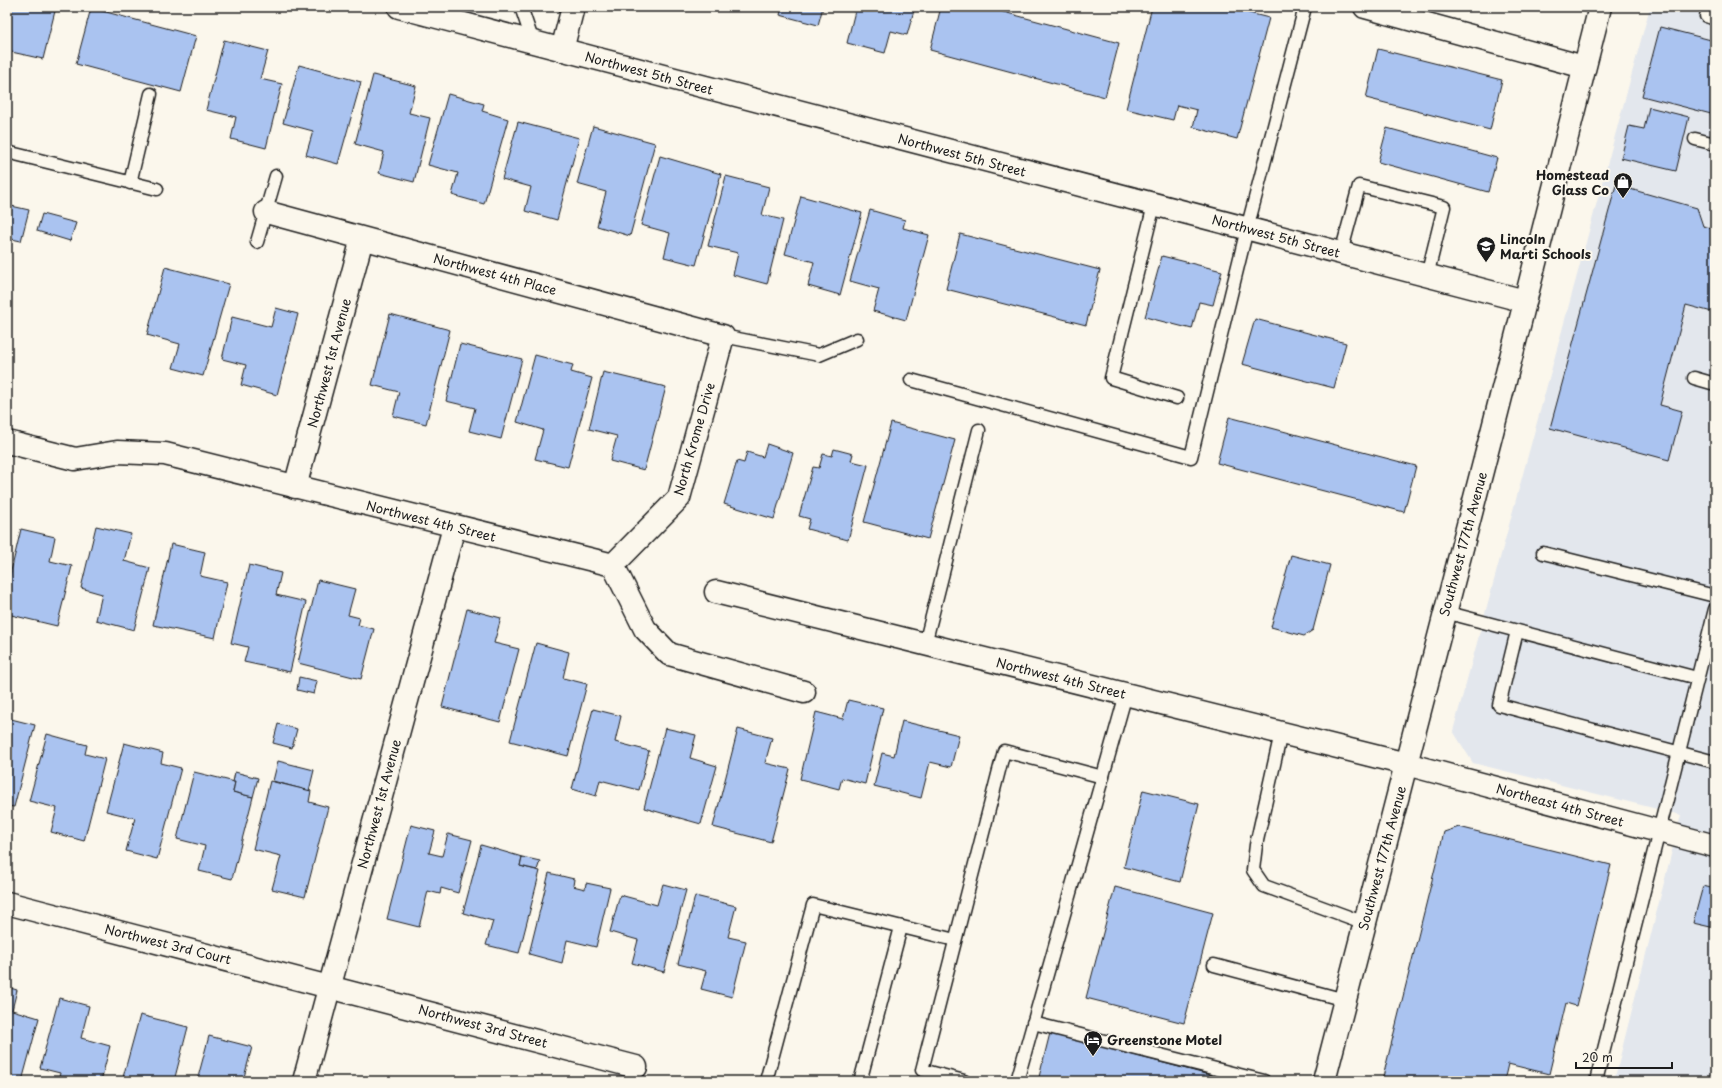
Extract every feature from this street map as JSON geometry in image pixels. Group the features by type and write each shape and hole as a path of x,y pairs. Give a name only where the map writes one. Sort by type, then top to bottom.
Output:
{"street":[{"name":"Northwest 5th Street","path":"399,7 1526,301"},
{"path":"562,50 573,7"},
{"path":"1365,7 1584,67"},
{"name":"Southwest 177th Avenue","path":"1324,1081 1526,301 1600,7"},
{"name":"Northwest 4th Place","path":"266,212 723,336"},
{"name":"Northwest 1st Avenue","path":"295,487 362,238"},
{"name":"North Krome Drive","path":"613,565 679,498 723,336"},
{"name":"Northwest 4th Street","path":"7,442 75,459 117,452 164,454 454,527 613,565"},
{"name":"Northwest 1st Avenue","path":"304,1081 454,527"},
{"path":"613,565 645,628 668,654 804,692"},
{"name":"Northwest 4th Street","path":"716,592 1406,764"},
{"name":"Northeast 4th Street","path":"1406,764 1715,846"},
{"name":"Northwest 3rd Court","path":"7,903 329,986"},
{"name":"Northwest 3rd Street","path":"329,986 636,1067"}],"lane":[{"path":"521,7 533,42"},
{"path":"912,380 1191,457 1247,228 1305,7"},
{"path":"1709,7 1706,16 1715,18"},
{"path":"130,183 151,94"},
{"path":"1695,139 1715,144"},
{"path":"7,152 156,189"},
{"path":"257,242 276,176"},
{"path":"1341,253 1359,186 1444,207 1427,276"},
{"path":"1154,205 1111,378 1178,398"},
{"path":"723,336 819,355 857,339"},
{"path":"1694,378 1715,384"},
{"path":"925,644 980,430"},
{"path":"1543,553 1715,596"},
{"path":"1596,1081 1715,609"},
{"path":"1445,612 1697,678"},
{"path":"1517,630 1499,705 1715,762"},
{"path":"1017,1081 1126,694"},
{"path":"1281,733 1256,845 1253,870 1264,886 1365,923"},
{"path":"964,1081 922,1070 1004,751 1103,777"},
{"path":"766,1081 813,905 955,940"},
{"path":"861,1078 901,927"},
{"path":"1214,965 1345,1000"},
{"path":"1033,1023 1264,1081"}],"shaded area":[{"path":"1650,7 1715,7 1715,1081 1614,1081 1681,815 1473,763 1453,731"}],"building":[{"path":"8,7 56,7 43,59 7,51"},
{"path":"782,7 823,7 818,25 780,15"},
{"path":"856,7 915,7 907,35 891,31 885,53 847,43"},
{"path":"941,7 985,7 1119,43 1105,97 930,50"},
{"path":"1152,7 1225,7 1269,18 1237,139 1193,127 1197,110 1177,105 1173,120 1126,109"},
{"path":"91,8 196,36 181,92 76,64"},
{"path":"1660,27 1715,41 1715,115 1642,96"},
{"path":"224,40 268,51 260,79 282,84 266,148 231,139 236,117 206,110"},
{"path":"1378,49 1502,80 1490,130 1366,98"},
{"path":"299,65 361,82 338,164 306,155 313,131 283,123"},
{"path":"373,75 416,86 409,113 430,118 414,182 379,173 384,152 355,144"},
{"path":"448,94 484,104 482,111 508,119 484,204 452,195 458,173 428,165"},
{"path":"1649,107 1689,117 1676,171 1621,158 1629,126 1644,129"},
{"path":"518,122 579,138 557,220 525,211 531,187 502,179"},
{"path":"593,126 655,143 630,236 597,226 606,192 577,184"},
{"path":"1387,128 1497,158 1488,192 1378,162"},
{"path":"660,156 721,174 696,265 664,257 670,233 641,225"},
{"path":"726,176 769,187 762,215 783,220 767,284 733,275 738,253 708,246"},
{"path":"1616,185 1697,208 1703,226 1715,229 1715,302 1712,312 1686,305 1660,405 1682,411 1669,460 1550,428"},
{"path":"801,196 862,213 840,295 808,286 814,262 785,254"},
{"path":"7,205 29,210 21,241 7,238"},
{"path":"870,210 905,220 903,228 929,235 906,320 873,311 879,289 850,281"},
{"path":"42,214 76,223 70,241 37,231"},
{"path":"960,234 1100,270 1086,325 946,289"},
{"path":"1162,256 1222,271 1213,305 1199,302 1192,329 1145,317"},
{"path":"165,267 229,284 203,376 173,368 180,344 147,335"},
{"path":"276,308 298,314 277,395 241,385 246,365 222,359 232,317 271,327"},
{"path":"390,314 450,330 426,424 393,416 399,392 372,385"},
{"path":"1255,319 1346,343 1334,388 1242,364"},
{"path":"460,344 522,359 501,439 469,431 475,408 446,401"},
{"path":"535,355 573,365 571,372 592,378 568,467 535,459 543,430 517,422"},
{"path":"603,372 666,387 644,470 610,461 617,436 589,429"},
{"path":"1229,417 1416,466 1404,512 1217,463"},
{"path":"891,423 955,440 928,539 864,522"},
{"path":"767,444 793,453 774,519 724,504 737,461 744,463 747,452 763,457"},
{"path":"834,449 853,454 851,461 868,465 848,540 807,529 810,519 799,516 813,467 819,468 823,454 832,456"},
{"path":"96,526 131,534 124,561 150,568 134,630 96,620 102,594 81,588"},
{"path":"21,529 55,537 50,561 72,566 57,626 7,614 7,588"},
{"path":"171,544 205,552 200,576 227,582 215,638 153,625"},
{"path":"1291,555 1330,565 1313,630 1304,636 1271,627"},
{"path":"249,565 281,573 276,595 306,602 290,672 244,662 248,647 231,643"},
{"path":"318,580 355,589 348,615 360,618 358,625 374,629 361,679 298,663"},
{"path":"467,609 501,618 494,643 519,649 500,722 442,707"},
{"path":"536,643 569,652 563,678 587,684 568,756 510,741"},
{"path":"299,677 317,681 314,694 297,690"},
{"path":"848,700 883,708 865,784 842,778 839,789 800,779 816,712 843,719"},
{"path":"593,709 621,716 615,742 649,751 639,790 600,780 596,796 572,789"},
{"path":"7,718 35,725 14,807 7,806"},
{"path":"902,721 959,735 951,767 930,762 921,798 874,786 882,753 894,756"},
{"path":"278,724 297,729 292,748 273,743"},
{"path":"665,728 696,735 690,758 717,766 701,824 644,808"},
{"path":"738,729 772,738 765,763 790,769 771,842 713,827"},
{"path":"47,734 87,745 85,754 105,759 84,841 51,832 57,808 29,801"},
{"path":"124,743 163,753 161,763 181,768 157,859 126,851 135,818 106,811"},
{"path":"278,761 314,770 309,791 273,781"},
{"path":"194,772 235,782 233,792 253,797 232,879 199,871 205,846 177,839"},
{"path":"235,772 258,778 253,797 233,792"},
{"path":"270,781 311,791 309,802 328,807 305,897 272,889 281,856 253,849"},
{"path":"1143,790 1199,804 1180,882 1124,867"},
{"path":"411,825 435,831 429,853 442,856 448,834 472,840 458,893 441,888 440,894 428,891 419,927 387,919"},
{"path":"1459,827 1611,865 1576,1006 1566,1003 1549,1074 1508,1064 1504,1081 1382,1081 1444,832"},
{"path":"481,845 522,857 520,866 540,871 519,953 486,945 493,921 463,913"},
{"path":"522,857 540,861 537,870 520,866"},
{"path":"549,873 574,879 573,886 585,889 586,883 610,888 596,947 567,940 562,963 529,954"},
{"path":"663,884 686,890 664,972 632,963 638,940 610,932 620,895 657,905"},
{"path":"1703,886 1715,889 1715,928 1693,923"},
{"path":"1115,887 1213,913 1184,1023 1086,998"},
{"path":"695,896 736,906 728,937 746,941 732,997 701,989 706,971 678,964"},
{"path":"7,987 17,990 12,1010 39,1018 22,1081 7,1080"},
{"path":"59,998 89,1006 81,1038 110,1046 101,1081 58,1081 60,1073 40,1068"},
{"path":"140,1015 188,1027 174,1081 122,1081"},
{"name":"Greenstone Motel","path":"1050,1033 1232,1081 1038,1081"},
{"path":"209,1036 252,1047 243,1081 197,1081"}],"place":[{"name":"Homestead Glass Co","path":"1623,199"},
{"name":"Lincoln Marti Schools","path":"1486,263"},
{"name":"Greenstone Motel","path":"1093,1057"}]}
